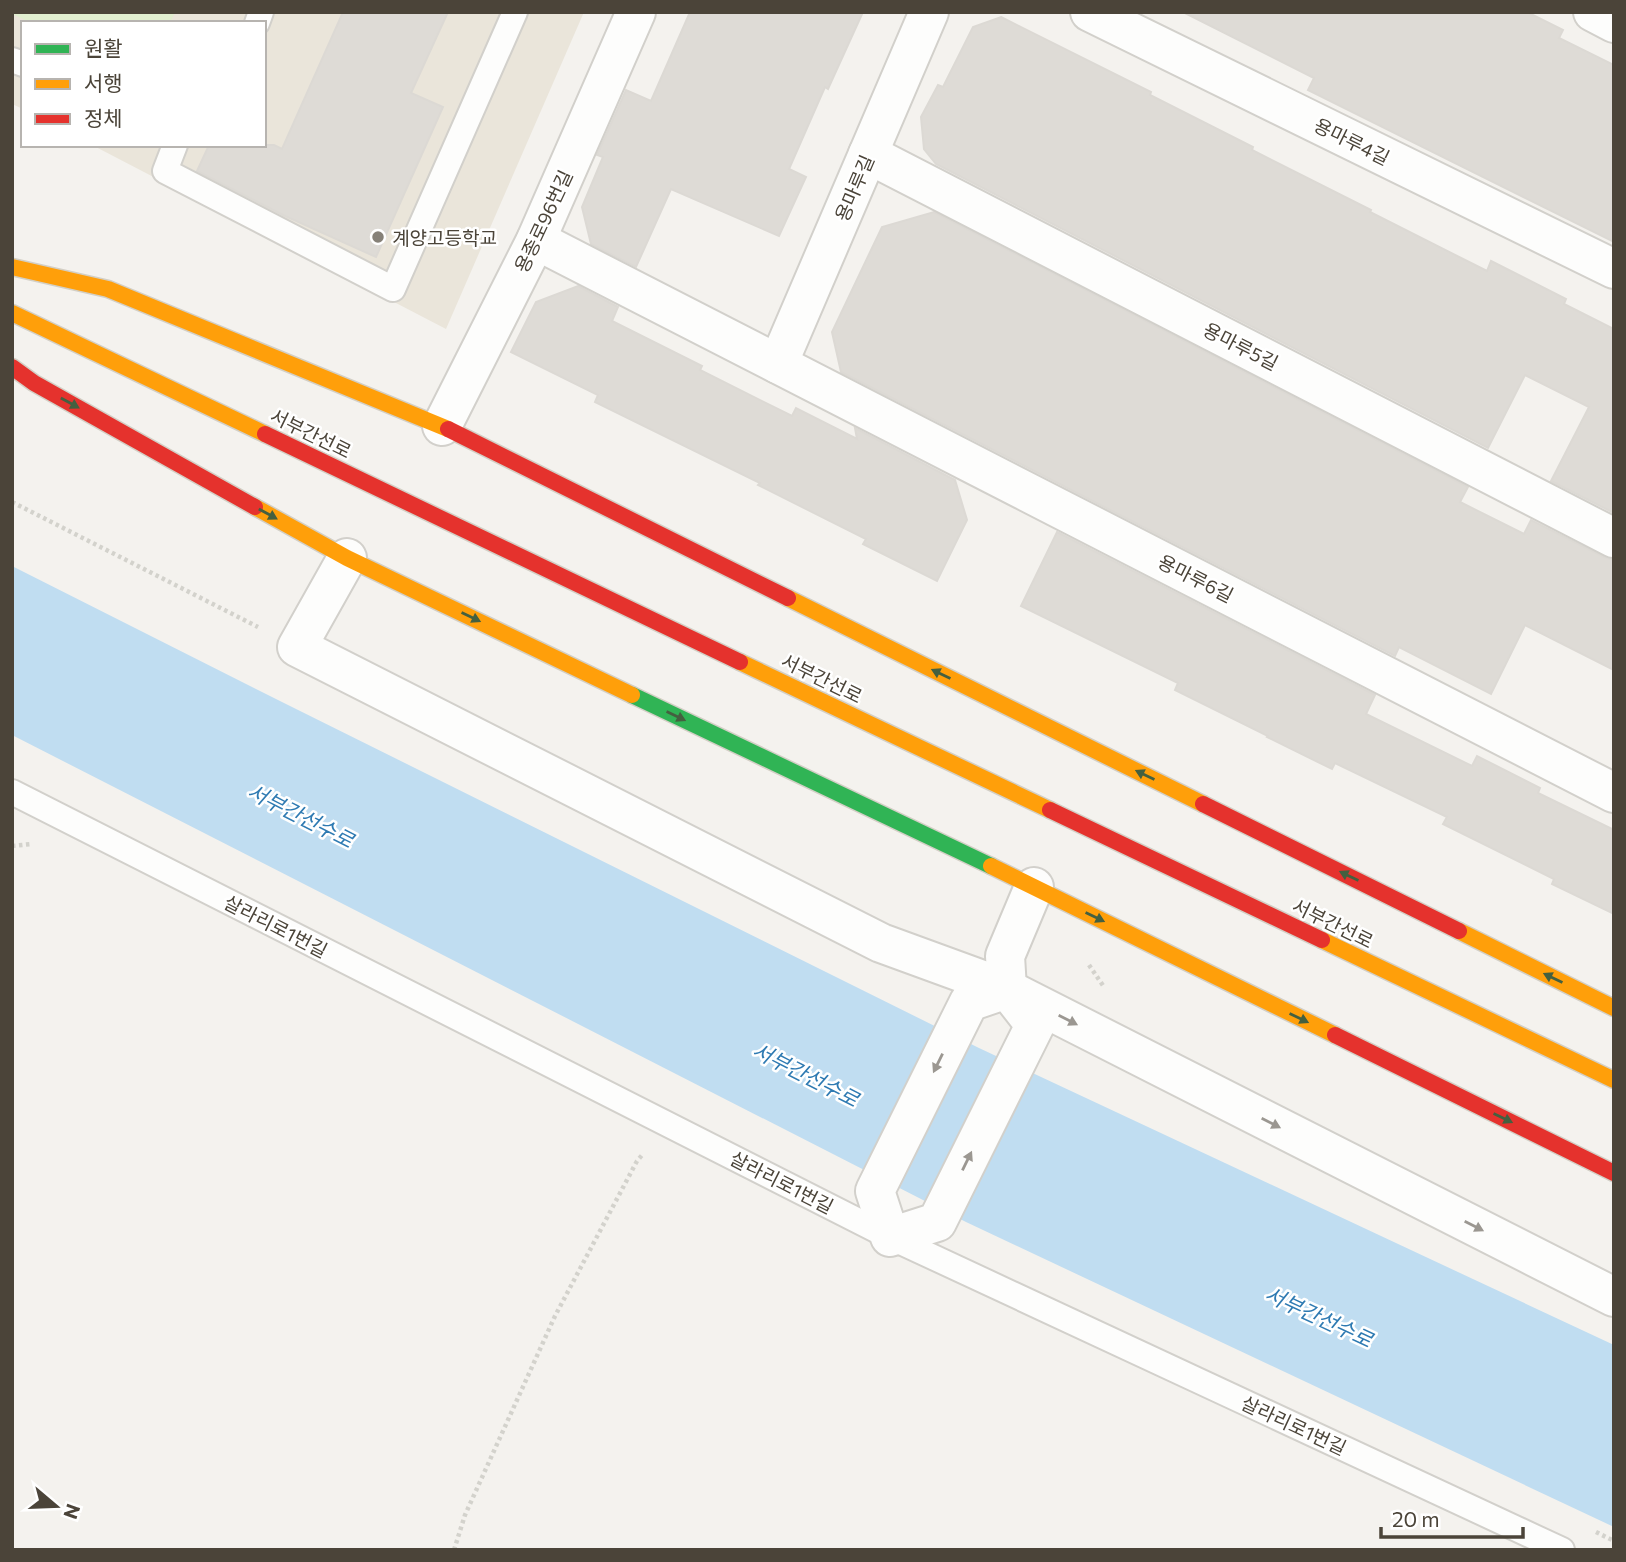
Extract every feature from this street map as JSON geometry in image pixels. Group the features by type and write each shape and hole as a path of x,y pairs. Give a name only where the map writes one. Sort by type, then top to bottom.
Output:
{"street":[{"name":"용종로96번길","path":"442,426 536,240 636,12"},
{"name":"용마루길","path":"778,364 929,12"},
{"name":"용마루4길","path":"1090,12 1614,270"},
{"path":"1592,12 1614,23"},
{"name":"용마루5길","path":"868,154 1614,538"},
{"name":"용마루6길","path":"536,240 1614,793"},
{"path":"12,267 108,289 442,426 1614,1008"},
{"name":"서부간선로","path":"12,313 1614,1080"},
{"path":"12,367 34,383 347,558 1034,887 1614,1173"},
{"path":"347,558 297,647 881,943 1007,989 1614,1297"},
{"path":"1007,989 969,1002 875,1191 890,1237 937,1222 1035,1025 1007,989 1005,956 1034,887"}],"lane":[{"path":"174,147 165,171 393,289 515,12"},
{"name":"살라리로1번길","path":"12,792 890,1237 1562,1550"}],"path":[{"path":"12,502 297,647"},
{"path":"454,1550 465,1514 555,1316 637,1161 660,1137 700,1140"}],"shaded area":[{"name":"계양고등학교","path":"12,12 584,12 446,329 96,147 266,147 266,21 21,21 21,108 12,104"}],"green space":[{"path":"175,12 171,21 28,21 12,14"}],"water":[{"name":"서부간선수로","path":"12,566 979,1048 1614,1345 1614,1527 966,1222 12,735"}],"building":[{"path":"343,12 448,12 411,93 443,107 376,257 283,215 197,171 208,147 274,145 282,149"},
{"path":"690,12 863,12 828,89 825,87 789,169 806,177 779,236 671,189 636,267 591,244 582,207 603,157 597,155 626,90 651,101"},
{"path":"1183,12 1527,12 1563,30 1559,38 1614,65 1614,242 1308,90 1314,78"},
{"path":"1001,17 1151,92 1150,95 1253,147 1252,150 1371,210 1370,212 1487,271 1491,261 1566,299 1564,304 1614,329 1614,513 1551,481 1589,407 1525,375 1488,448 936,164 924,149 921,117 938,85 943,87 973,27"},
{"path":"934,212 1468,487 1460,502 1524,534 1531,520 1614,560 1614,670 1525,625 1491,694 1399,647 1395,656 841,372 832,332 882,227"},
{"path":"578,286 618,307 612,321 702,366 700,370 792,416 796,408 857,439 855,428 955,480 967,520 937,581 863,544 866,539 758,485 760,483 595,402 598,395 511,352 536,302"},
{"path":"1057,532 1375,695 1366,714 1472,766 1477,756 1540,788 1538,793 1614,830 1614,914 1552,884 1554,879 1443,824 1447,817 1335,763 1332,769 1267,737 1175,690 1178,683 1021,606"}],"traffic: fast":[{"path":"632,695 991,866"}],"traffic: slow":[{"path":"12,267 108,289 448,429"},
{"path":"12,313 265,434"},
{"path":"255,507 347,558 632,695"},
{"path":"788,598 1203,804"},
{"path":"740,662 1050,810"},
{"path":"991,866 1335,1035"},
{"path":"1459,931 1614,1008"},
{"path":"1322,940 1614,1080"}],"traffic: jam":[{"path":"12,367 34,383 255,507"},
{"path":"448,429 788,598"},
{"path":"265,434 740,662"},
{"path":"1203,804 1459,931"},
{"path":"1050,810 1322,940"},
{"path":"1335,1035 1614,1173"}],"place":[{"name":"계양고등학교","path":"378,237"}]}
